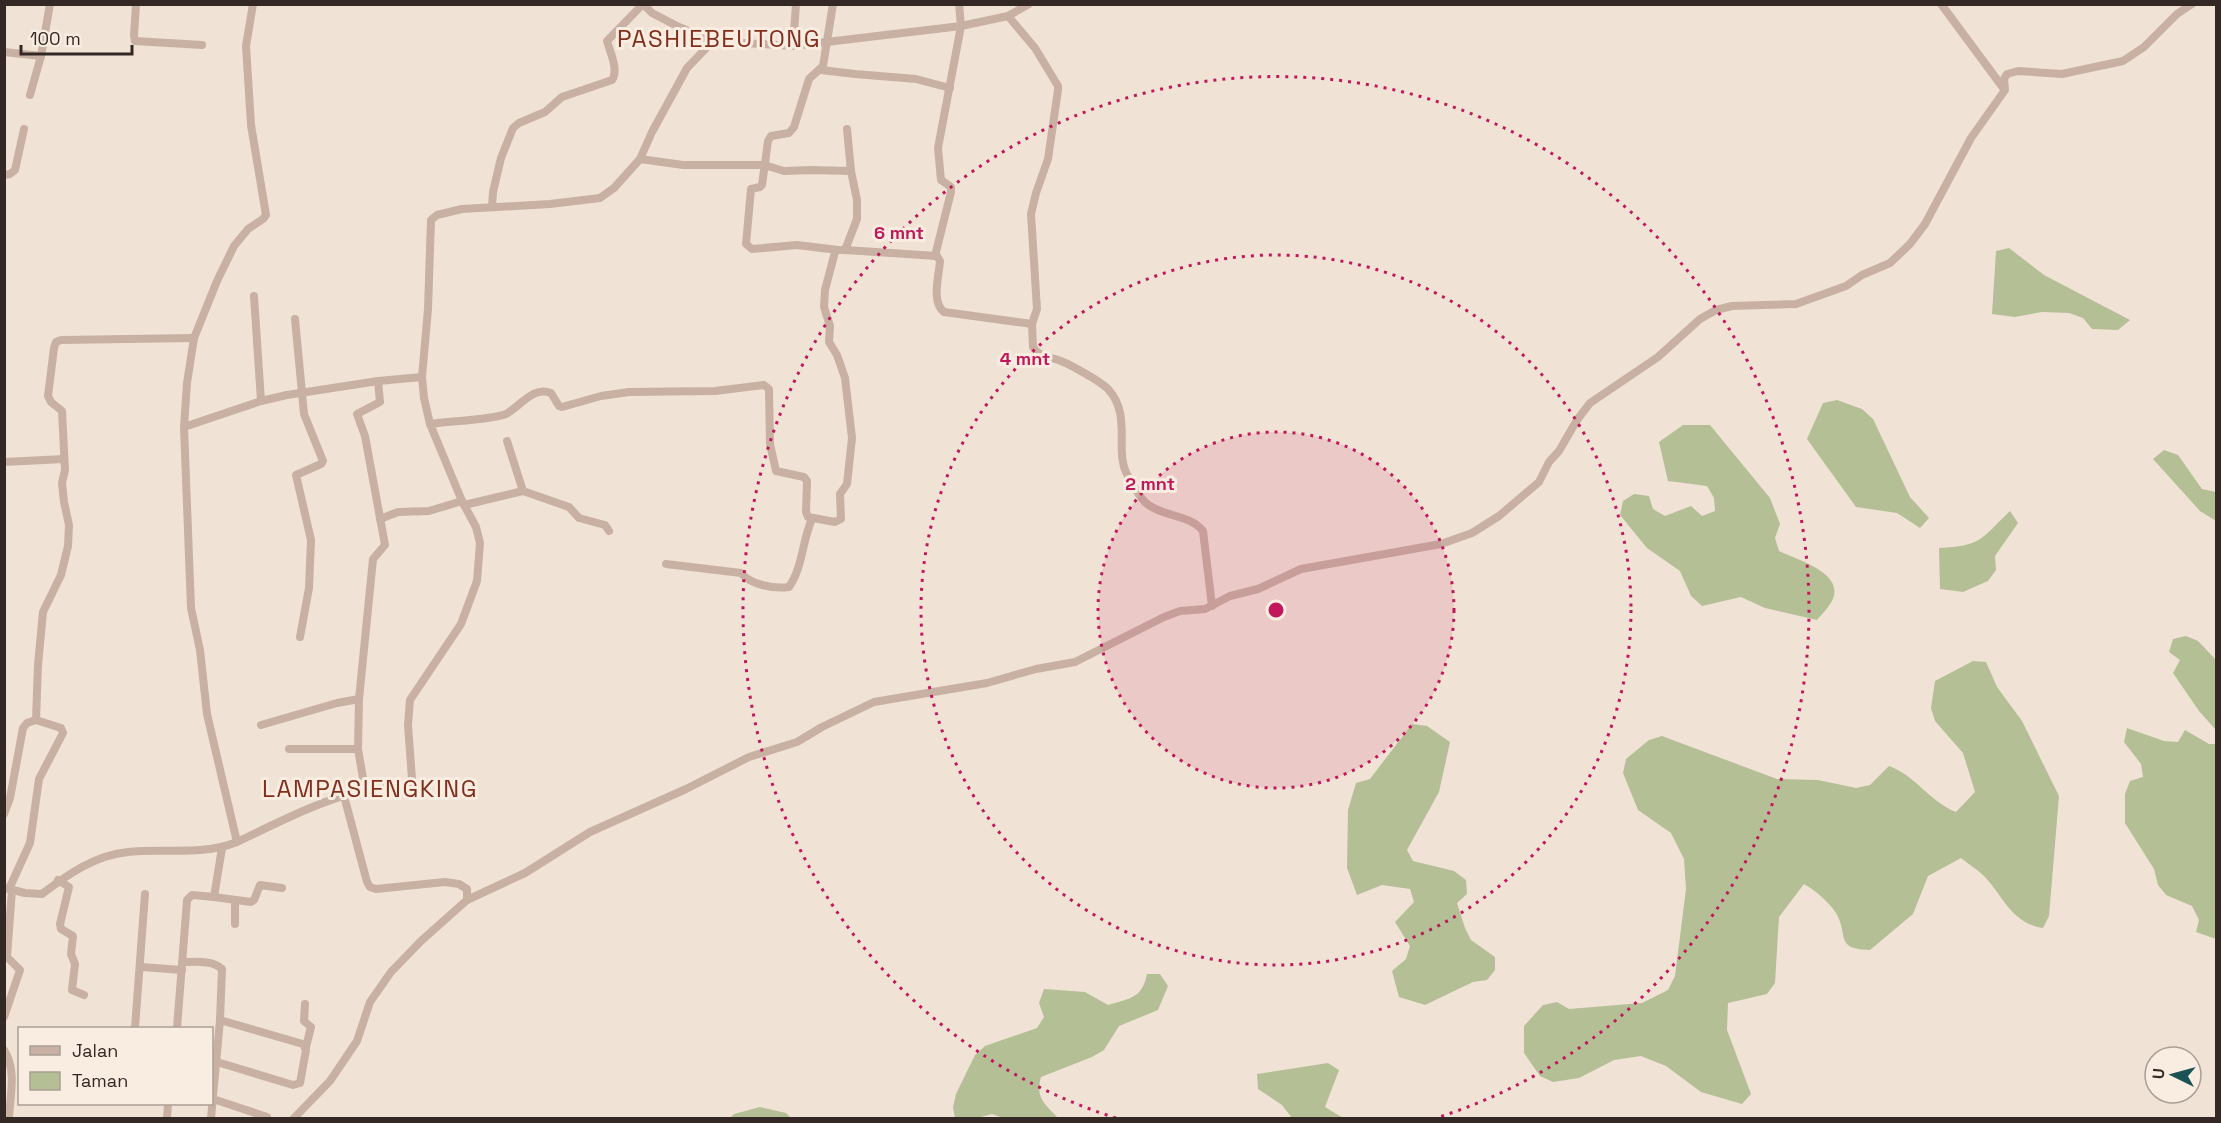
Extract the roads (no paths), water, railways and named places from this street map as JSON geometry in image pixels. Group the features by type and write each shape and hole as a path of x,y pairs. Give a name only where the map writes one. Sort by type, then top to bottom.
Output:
{"street":[{"path":"30,95 41,56 50,4"},
{"path":"136,4 135,41 202,45"},
{"path":"237,842 207,714 200,650 191,608 184,427 187,383 194,338 234,246 248,229 263,219 266,214 251,124 246,46 253,4"},
{"path":"793,46 796,4"},
{"path":"821,70 833,4"},
{"path":"935,256 951,192 951,188 941,180 938,148 962,27 959,4"},
{"path":"492,207 501,158 513,128 545,112 562,97 612,80 615,77 615,71 607,41 646,7 697,36 713,41 793,46 962,27 1008,16 1029,4"},
{"path":"1941,4 2005,90"},
{"path":"294,1119 330,1081 353,1048 370,1002 391,972 442,921 467,900 542,864 590,832 686,789 749,757 797,742 874,702 987,683 1036,669 1075,662 1164,617 1180,611 1205,609 1230,596 1258,588 1301,569 1430,547 1472,533 1499,516 1539,482 1549,462 1559,451 1590,403 1658,357 1700,320 1716,310 1732,306 1796,303 1846,286 1862,275 1890,263 1910,244 1925,224 1971,138 2005,90 2004,79 2007,74 2018,70 2062,74 2123,61 2144,47 2177,14 2192,4"},
{"path":"1008,16 1035,48 1058,90 1048,159 1036,193 1032,214 1037,309 1032,324 1033,345 1035,350 1070,365 1102,384 1115,398 1122,420 1124,470 1145,502 1202,529 1212,606"},
{"path":"8,889 42,894 58,880 110,855 129,851 169,852 222,848 344,796 365,790 403,787 412,782 412,750 408,725 410,700 461,624 477,581 480,543 479,535 430,424 424,398 422,377 428,309 431,220 448,211 600,198 614,188 640,159 687,68 713,41"},
{"path":"4,52 41,56"},
{"path":"950,88 916,78 821,70 809,79 795,127 789,133 771,136 768,141 762,185 751,189 748,247 752,249 797,245 935,256 940,261 937,300 939,308 944,312 1032,324"},
{"path":"4,174 10,174 15,170 24,129"},
{"path":"430,424 499,417 512,411 524,399 542,391 551,393 558,406 562,407 601,396 629,392 715,392 764,385 769,389 770,444 776,471 804,477 807,481 806,512 808,517 835,522 841,519 840,494 847,484 852,438 845,378 837,355 829,342 830,326 824,307 831,260 842,250 857,219 857,200 851,171 847,129"},
{"path":"640,159 683,165 764,165 784,171 851,171"},
{"path":"254,296 261,400"},
{"path":"295,319 304,414 323,461 296,475 311,540 309,588 300,637"},
{"path":"36,720 43,612 61,574 68,546 69,525 62,483 64,459 62,411 51,402 48,396 56,342 61,340 194,338"},
{"path":"184,427 261,400 378,381 422,377"},
{"path":"365,790 358,749 359,699 373,559 385,545 365,436 357,414 380,402 378,381"},
{"path":"507,441 523,491"},
{"path":"4,462 64,459"},
{"path":"380,519 398,512 429,511 523,491 568,507 579,518 605,525 609,531"},
{"path":"666,564 741,573 749,581 778,588 789,587 800,564 807,530 812,519"},
{"path":"261,725 359,699"},
{"path":"4,814 10,798 23,728 27,723 36,720 61,728 63,733 39,779 30,843 8,889 7,957 20,970 5,1014"},
{"path":"289,749 358,749"},
{"path":"344,796 370,887 376,889 452,882 467,889 467,900"},
{"path":"214,897 222,848"},
{"path":"58,880 69,887 60,924 61,929 73,936 71,954 75,964 72,990 84,995"},
{"path":"177,1027 187,900 192,895 254,900 260,885 282,888"},
{"path":"135,1027 145,894"},
{"path":"235,924 236,900"},
{"path":"141,967 211,963 222,969 217,1062 213,1087"},
{"path":"217,1062 292,1085 300,1083 311,1027 304,1021 305,1004"},
{"path":"220,1020 303,1044 306,1047"},
{"path":"4,1050 9,1057 12,1073 9,1119"},
{"path":"213,1093 267,1117"}],"district":[{"name":"PASHIEBEUTONG","path":"719,39"},
{"name":"LAMPASIENGKING","path":"370,789"}]}
